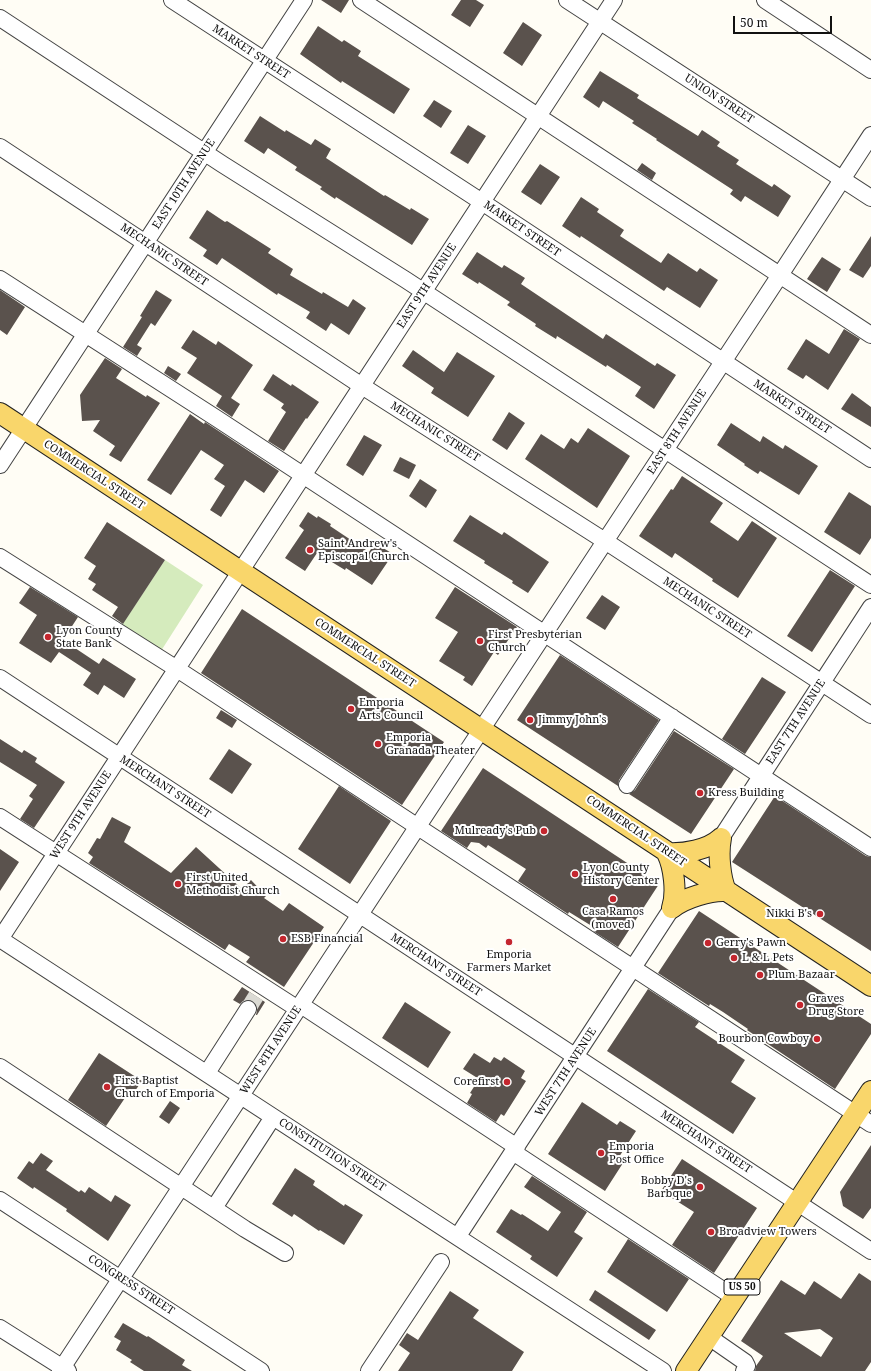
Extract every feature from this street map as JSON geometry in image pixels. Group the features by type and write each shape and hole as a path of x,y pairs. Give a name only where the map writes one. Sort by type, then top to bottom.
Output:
{"main road":[{"name":"COMMERCIAL STREET","path":"0,413 871,986"},
{"path":"672,908 674,901 674,890 671,865 667,853 682,854 712,845 721,838"},
{"path":"672,908 683,901 715,892 726,891 723,881 720,857 721,838"},
{"name":"US 50","path":"686,1371 798,1203 863,1119 871,1091"}],"street":[{"name":"MARKET STREET","path":"172,0 482,202 871,459"},
{"name":"EAST 10TH AVENUE","path":"0,465 304,0"},
{"path":"361,0 871,335"},
{"name":"UNION STREET","path":"567,0 871,198"},
{"name":"EAST 9TH AVENUE","path":"241,572 614,0"},
{"path":"765,0 871,70"},
{"path":"0,18 205,153 423,292 871,585"},
{"name":"EAST 8TH AVENUE","path":"481,730 871,135"},
{"name":"MECHANIC STREET","path":"0,148 362,386 605,541 871,715"},
{"path":"0,279 303,475 871,848"},
{"path":"0,557 177,669 863,1119"},
{"name":"WEST 9TH AVENUE","path":"0,939 241,572"},
{"name":"EAST 7TH AVENUE","path":"721,838 871,607"},
{"name":"MERCHANT STREET","path":"0,678 871,1251"},
{"path":"627,785 672,718"},
{"name":"WEST 8TH AVENUE","path":"63,1370 120,1279 481,730"},
{"path":"0,816 237,970 255,997 299,1007 515,1149 735,1298"},
{"name":"WEST 7TH AVENUE","path":"458,1236 672,908"},
{"name":"CONSTITUTION STREET","path":"0,939 663,1371"},
{"path":"207,1073 255,997"},
{"path":"0,1067 245,1229 285,1252"},
{"path":"214,1208 273,1117"},
{"name":"CONGRESS STREET","path":"0,1200 261,1371"},
{"path":"369,1371 441,1262"},
{"path":"0,1328 63,1370"},
{"path":"709,1337 745,1362 747,1366 744,1371"}],"green space":[{"path":"165,560 203,585 161,651 122,625"}],"building":[{"path":"321,0 349,0 341,13"},
{"path":"461,0 476,0 484,5 470,27 451,15"},
{"path":"523,22 542,35 522,66 503,53"},
{"path":"318,26 342,42 344,40 361,51 358,56 410,89 394,114 342,81 341,83 300,54"},
{"path":"600,71 639,95 637,98 698,136 702,130 720,142 717,146 739,160 736,164 772,187 774,184 791,196 778,217 745,196 741,202 730,194 733,190 656,140 657,139 632,123 634,121 603,101 599,108 583,97"},
{"path":"434,100 452,111 441,128 423,116"},
{"path":"260,116 285,132 286,130 311,145 315,139 331,149 326,158 384,196 385,195 410,210 411,208 429,219 412,245 336,197 335,199 320,189 322,187 295,170 297,167 268,148 264,154 244,141"},
{"path":"468,125 486,136 468,164 450,153"},
{"path":"642,163 656,173 652,180 637,170"},
{"path":"540,164 560,177 541,205 521,192"},
{"path":"581,197 599,209 597,212 624,230 620,236 661,263 668,253 697,272 700,268 718,280 700,308 667,287 664,291 581,236 580,238 562,226"},
{"path":"207,210 271,249 268,253 293,269 290,275 348,307 353,299 366,308 349,335 331,323 326,331 306,318 310,312 278,293 277,295 222,258 217,265 203,256 207,250 189,238"},
{"path":"871,236 871,266 863,278 849,270"},
{"path":"477,252 502,268 504,265 525,278 521,284 603,339 606,334 655,366 657,363 676,375 654,409 635,396 641,387 557,336 556,339 535,326 536,324 507,305 510,302 479,282 478,284 462,274"},
{"path":"822,257 841,269 827,292 807,279"},
{"path":"0,290 25,307 7,335 0,330"},
{"path":"156,290 172,300 155,326 151,323 137,345 142,348 137,356 123,347 142,317 140,316"},
{"path":"844,329 860,339 828,390 806,375 803,379 787,369 806,339 829,354"},
{"path":"193,330 216,345 218,341 253,365 231,398 240,404 232,417 216,406 222,396 187,373 197,358 181,348"},
{"path":"413,350 444,372 457,352 495,376 468,417 431,393 434,388 402,366"},
{"path":"105,358 122,369 116,378 146,397 147,395 160,403 121,462 109,455 115,446 93,431 100,420 82,421 80,395"},
{"path":"168,366 181,374 176,381 164,373"},
{"path":"273,374 291,386 292,384 319,402 307,419 306,418 284,451 268,441 286,412 281,408 284,404 263,390"},
{"path":"852,393 871,407 871,427 841,409"},
{"path":"509,412 525,423 507,450 492,440"},
{"path":"190,414 204,424 205,422 279,471 264,493 245,480 221,517 210,510 225,486 214,479 224,465 201,450 171,495 147,480"},
{"path":"731,423 760,442 763,436 783,449 785,445 818,466 799,495 760,471 758,474 717,445"},
{"path":"588,428 630,456 597,508 525,459 541,434 564,449 571,438 578,443"},
{"path":"364,435 382,445 363,476 346,465"},
{"path":"400,457 416,465 409,479 393,471"},
{"path":"682,476 723,503 710,522 738,541 752,521 777,538 738,598 712,581 713,579 675,553 672,558 639,536 671,489 673,490"},
{"path":"420,479 437,490 426,508 409,496"},
{"path":"849,492 871,506 871,538 860,555 824,532"},
{"name":"Saint Andrew's Episcopal Church","path":"308,512 331,524 330,526 369,552 375,543 393,554 372,585 346,568 345,570 317,553 305,571 285,558 304,530 299,526"},
{"path":"470,515 502,535 504,532 549,562 528,593 512,583 513,581 484,563 485,561 453,541"},
{"path":"107,522 165,560 123,624 112,616 118,607 92,590 96,584 88,579 96,566 84,558"},
{"path":"830,570 855,586 812,652 787,636"},
{"path":"30,587 78,617 63,640 99,664 103,658 136,679 124,698 104,685 98,695 83,685 91,673 59,652 51,663 19,643 37,615 19,603"},
{"name":"First Presbyterian Church","path":"455,587 517,627 498,655 494,652 472,686 463,680 465,677 439,661 458,632 435,618"},
{"path":"602,595 620,607 605,630 586,618"},
{"path":"242,609 444,742 402,805 201,673"},
{"path":"560,655 659,720 619,780 618,786 517,720"},
{"path":"762,677 786,692 745,754 722,739"},
{"path":"221,710 237,720 232,728 216,718"},
{"path":"674,731 734,769 691,834 629,794 635,790"},
{"path":"0,739 22,753 24,750 37,758 35,762 65,782 34,828 20,819 33,799 29,796 37,785 0,762"},
{"path":"229,749 252,764 232,794 209,779"},
{"path":"483,768 659,884 618,947 593,931 595,928 569,912 568,914 518,881 526,869 488,845 486,848 479,843 471,842 467,848 441,831"},
{"path":"339,786 391,821 350,884 298,849"},
{"path":"775,796 866,856 871,857 871,951 732,862"},
{"name":"First United Methodist Church","path":"112,817 131,827 124,842 171,873 196,847 242,889 251,880 266,896 264,898 283,911 289,903 324,927 284,987 246,962 250,957 229,944 225,950 89,863 93,857 88,853 97,838 100,839"},
{"path":"0,849 19,862 0,891"},
{"path":"699,911 871,1024 871,1034 835,1089 747,1030 748,1029 723,1012 710,1004 709,1006 658,973"},
{"path":"242,987 265,1002 257,1015 257,1005 253,1001 243,1001 240,1004 233,1000"},
{"path":"648,989 699,1022 695,1027 745,1060 731,1082 756,1098 733,1134 607,1051"},
{"path":"405,1002 451,1032 428,1068 382,1038"},
{"name":"First Baptist Church of Emporia","path":"99,1053 142,1081 132,1095 129,1092 106,1126 68,1100"},
{"path":"474,1053 490,1063 494,1057 501,1061 504,1057 525,1071 521,1078 526,1081 504,1116 501,1114 496,1122 467,1103 472,1094 470,1093 479,1079 463,1069"},
{"path":"170,1101 180,1108 169,1124 159,1117"},
{"path":"582,1102 617,1125 620,1121 636,1131 617,1160 623,1163 605,1191 548,1154"},
{"path":"871,1145 871,1208 863,1219 843,1206 840,1192"},
{"path":"41,1153 53,1161 46,1170 79,1192 81,1190 85,1193 89,1187 111,1202 115,1195 131,1205 108,1241 66,1211 67,1209 34,1187 33,1189 17,1178 29,1161 33,1164"},
{"name":"Broadview Towers","path":"682,1159 757,1208 714,1273 672,1245 694,1212 661,1191"},
{"path":"295,1168 315,1181 313,1185 344,1206 345,1204 363,1215 344,1245 320,1230 319,1231 294,1214 292,1217 272,1204"},
{"path":"532,1176 587,1212 574,1232 583,1238 557,1277 530,1259 532,1256 496,1232 511,1209 521,1215 522,1214 548,1231 561,1212 524,1187"},
{"path":"628,1239 689,1279 667,1312 607,1272"},
{"path":"859,1273 871,1281 871,1362 865,1371 755,1371 756,1366 763,1356 741,1341 781,1280 805,1295 814,1281 841,1299","holes":["820,1329 833,1338 821,1357 784,1333"]},
{"path":"595,1290 656,1330 649,1340 589,1300"},
{"path":"450,1291 479,1310 473,1318 524,1352 512,1371 398,1371 410,1353 399,1345 407,1333 418,1340"},
{"path":"123,1323 147,1337 148,1336 185,1360 182,1365 192,1371 144,1371 130,1362 132,1360 116,1350 121,1341 114,1337"}],"tunnel":[{"path":"248,1009 256,996"}],"place":[{"name":"Saint Andrew's Episcopal Church","path":"310,550"},
{"name":"Lyon County State Bank","path":"48,637"},
{"name":"First Presbyterian Church","path":"480,641"},
{"name":"Emporia Arts Council","path":"351,709"},
{"name":"Jimmy John's","path":"530,720"},
{"name":"Emporia Granada Theater","path":"378,744"},
{"name":"Kress Building","path":"700,793"},
{"name":"Mulready's Pub","path":"544,831"},
{"name":"Lyon County History Center","path":"575,874"},
{"name":"First United Methodist Church","path":"178,884"},
{"name":"Casa Ramos (moved)","path":"613,899"},
{"name":"Nikki B's","path":"820,914"},
{"name":"ESB Financial","path":"283,939"},
{"name":"Emporia Farmers Market","path":"509,942"},
{"name":"Gerry's Pawn","path":"708,943"},
{"name":"L & L Pets","path":"734,958"},
{"name":"Plum Bazaar","path":"760,975"},
{"name":"Graves Drug Store","path":"800,1005"},
{"name":"Bourbon Cowboy","path":"817,1039"},
{"name":"Corefirst","path":"507,1082"},
{"name":"First Baptist Church of Emporia","path":"107,1087"},
{"name":"Emporia Post Office","path":"601,1153"},
{"name":"Bobby D's Barbque","path":"700,1187"},
{"name":"Broadview Towers","path":"711,1232"}]}
